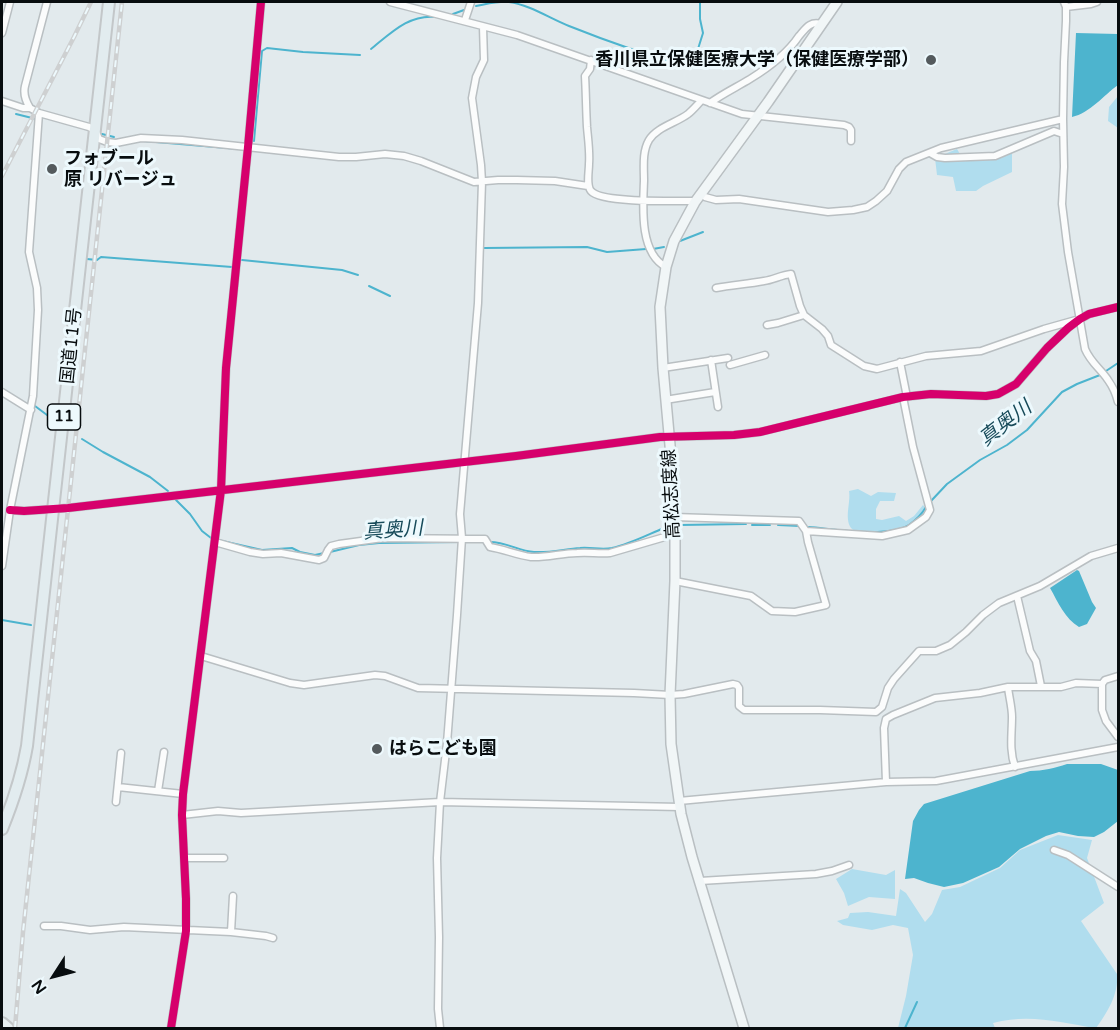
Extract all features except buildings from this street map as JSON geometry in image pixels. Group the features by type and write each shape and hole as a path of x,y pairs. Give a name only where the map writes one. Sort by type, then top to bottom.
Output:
{"highway":[{"name":"国道11号","path":"2,829 19,783 27,746 109,2"}],"main road":[{"name":"高松志度線","path":"744,1029 686,833 679,804 671,744 670,695 675,534 660,308 666,267 674,241 695,202 837,2"},
{"path":"2,1023 9,1029"}],"street":[{"path":"2,33 10,2"},
{"path":"30,108 26,101 25,86 47,2"},
{"path":"171,1029 186,931 183,794 221,490 226,368 249,147 261,2"},
{"path":"390,2 517,35 742,114 844,125 851,130 851,141"},
{"path":"465,20 471,2"},
{"path":"1097,2 1065,4 1062,204 1085,349 1089,358 1113,387 1119,402"},
{"path":"710,103 773,63 796,41 809,24 815,22 821,24"},
{"path":"440,1029 437,885 440,802 457,615 462,538 460,514 478,303 482,182 472,98 484,60 483,27"},
{"path":"591,60 590,69 585,76 590,161 588,186 591,191 596,195 644,201 695,202"},
{"path":"2,101 71,121 95,130 99,139 116,143 141,138 339,157 385,154 421,161 474,182 555,181 588,186"},
{"path":"666,267 659,264 651,252 646,236 643,216 644,154 650,138 688,114 701,101"},
{"path":"2,566 5,528 33,396 38,310 37,288 29,252 39,113"},
{"path":"701,193 705,197 716,200 739,199 828,212 853,210 867,207 876,201 887,190 899,169 906,162 941,148 1063,119"},
{"path":"930,153 945,158 994,156 1054,131 1063,134"},
{"path":"716,288 767,281 791,274 804,315 822,329 831,345 864,366 877,369 926,356 981,351 1080,319"},
{"path":"10,510 68,508 669,437 760,432 905,397 931,394 986,396 998,394 1016,384 1047,348 1080,319 1089,314 1119,307"},
{"path":"766,325 804,315"},
{"path":"730,365 765,355"},
{"path":"663,368 728,358"},
{"path":"711,360 718,407"},
{"path":"806,531 882,536 908,530 926,517 930,510 913,447 900,362"},
{"path":"2,392 31,410"},
{"path":"665,400 716,392"},
{"path":"674,517 799,521 806,531 826,605 795,612 772,611 752,596 675,581"},
{"path":"215,542 250,552 281,553 319,560 324,558 331,546 382,538 485,539 490,547 538,557 578,552 610,553 675,534"},
{"path":"201,656 290,683 304,685 375,675 385,676 418,688 670,695 733,684 739,688 739,706 744,710 876,712 882,707 890,684 919,651 936,651 950,645 992,608 1007,599 1027,592 1091,556 1119,548"},
{"path":"1017,596 1041,686"},
{"path":"886,782 884,728 886,719 893,715 935,698 1008,687 1061,687 1076,683 1102,684 1112,677 1119,676"},
{"path":"1102,684 1102,711 1106,721 1119,736"},
{"path":"1008,687 1012,715 1012,758 1015,767"},
{"path":"182,815 218,811 241,813 440,802 679,804 886,782 936,781 1119,747"},
{"path":"158,791 164,752"},
{"path":"116,802 121,753"},
{"path":"118,787 183,794"},
{"path":"1054,850 1068,855 1119,887"},
{"path":"184,858 224,858"},
{"path":"700,881 816,874 849,865"},
{"path":"231,932 233,896"},
{"path":"44,926 90,930 124,927 231,932 273,938"}],"shaded area":[{"path":"1118,96 1118,128 1108,121 1109,107"},
{"path":"957,149 960,154 1012,153 1012,172 976,191 956,191 953,177 937,175 935,158"},
{"path":"858,489 871,496 878,492 896,493 894,501 880,501 876,509 876,519 899,516 906,521 914,516 923,505 927,510 918,521 906,529 886,534 855,531 848,520 849,491"},
{"path":"1058,835 1092,840 1087,858 1104,903 1081,921 1117,974 1114,996 1096,1028 1045,1020 1020,1019 993,1023 995,1028 898,1028 913,955 908,928 893,925 872,930 843,925 837,921 848,918 850,913 868,912 896,916 900,889 906,893 925,922 932,914 942,890 960,887 1000,868 1020,850"},
{"path":"852,869 886,875 895,870 895,899 869,897 848,906 836,879"}],"water":[{"path":"1076,33 1118,34 1118,85 1091,108 1072,117"},
{"path":"1077,570 1096,608 1087,624 1079,627 1066,615 1050,588"},
{"path":"1067,764 1101,764 1118,770 1118,821 1104,832 1094,837 1059,832 1046,836 1020,849 999,867 963,883 944,887 914,878 905,879 913,821 924,804 1030,771"}],"waterway":[{"path":"476,6 501,2 517,4 599,38 692,68 703,33 700,2"},
{"path":"453,14 464,10"},
{"path":"371,49 393,31 417,18 436,17"},
{"path":"254,141 262,51 267,48 360,55"},
{"path":"16,114 36,119"},
{"path":"102,134 114,137"},
{"path":"144,141 239,149"},
{"path":"680,241 703,232"},
{"path":"484,248 587,247 607,252 646,249"},
{"path":"653,249 664,247"},
{"path":"87,259 97,260 101,257 232,267"},
{"path":"242,260 342,270 358,275"},
{"path":"369,286 390,296"},
{"name":"真奥川","path":"1106,371 1118,363"},
{"name":"真奥川","path":"931,501 947,484 1027,430 1062,392 1100,375"},
{"name":"真奥川","path":"35,406 55,421"},
{"name":"真奥川","path":"82,439 150,477 168,491"},
{"name":"真奥川","path":"176,500 202,531 211,538"},
{"name":"真奥川","path":"809,527 861,532 888,531 909,525 926,507"},
{"name":"真奥川","path":"680,525 746,524"},
{"name":"真奥川","path":"752,525 770,525"},
{"name":"真奥川","path":"778,525 800,526"},
{"name":"真奥川","path":"490,542 534,552 584,548 608,549 664,528"},
{"name":"真奥川","path":"218,540 262,550 292,548 315,555 324,553"},
{"name":"真奥川","path":"330,552 379,543 458,542"},
{"name":"真奥川","path":"465,542 477,542"},
{"path":"2,620 31,625"},
{"path":"905,1028 917,1002"}],"railway":[{"path":"2,176 91,2"},
{"path":"15,1028 23,932 122,2"}],"cycle path":[{"path":"171,1028 186,931 183,794 221,490 226,368 261,2"},
{"path":"10,510 68,508 660,437 760,432 903,397 931,394 986,396 998,394 1016,384 1047,348 1080,319 1089,314 1118,307"}],"place":[{"name":"香川県立保健医療大学（保健医療学部）","path":"931,60"},
{"name":"フォブール 原 リバージュ","path":"52,169"},
{"name":"はらこども園","path":"377,749"}]}
